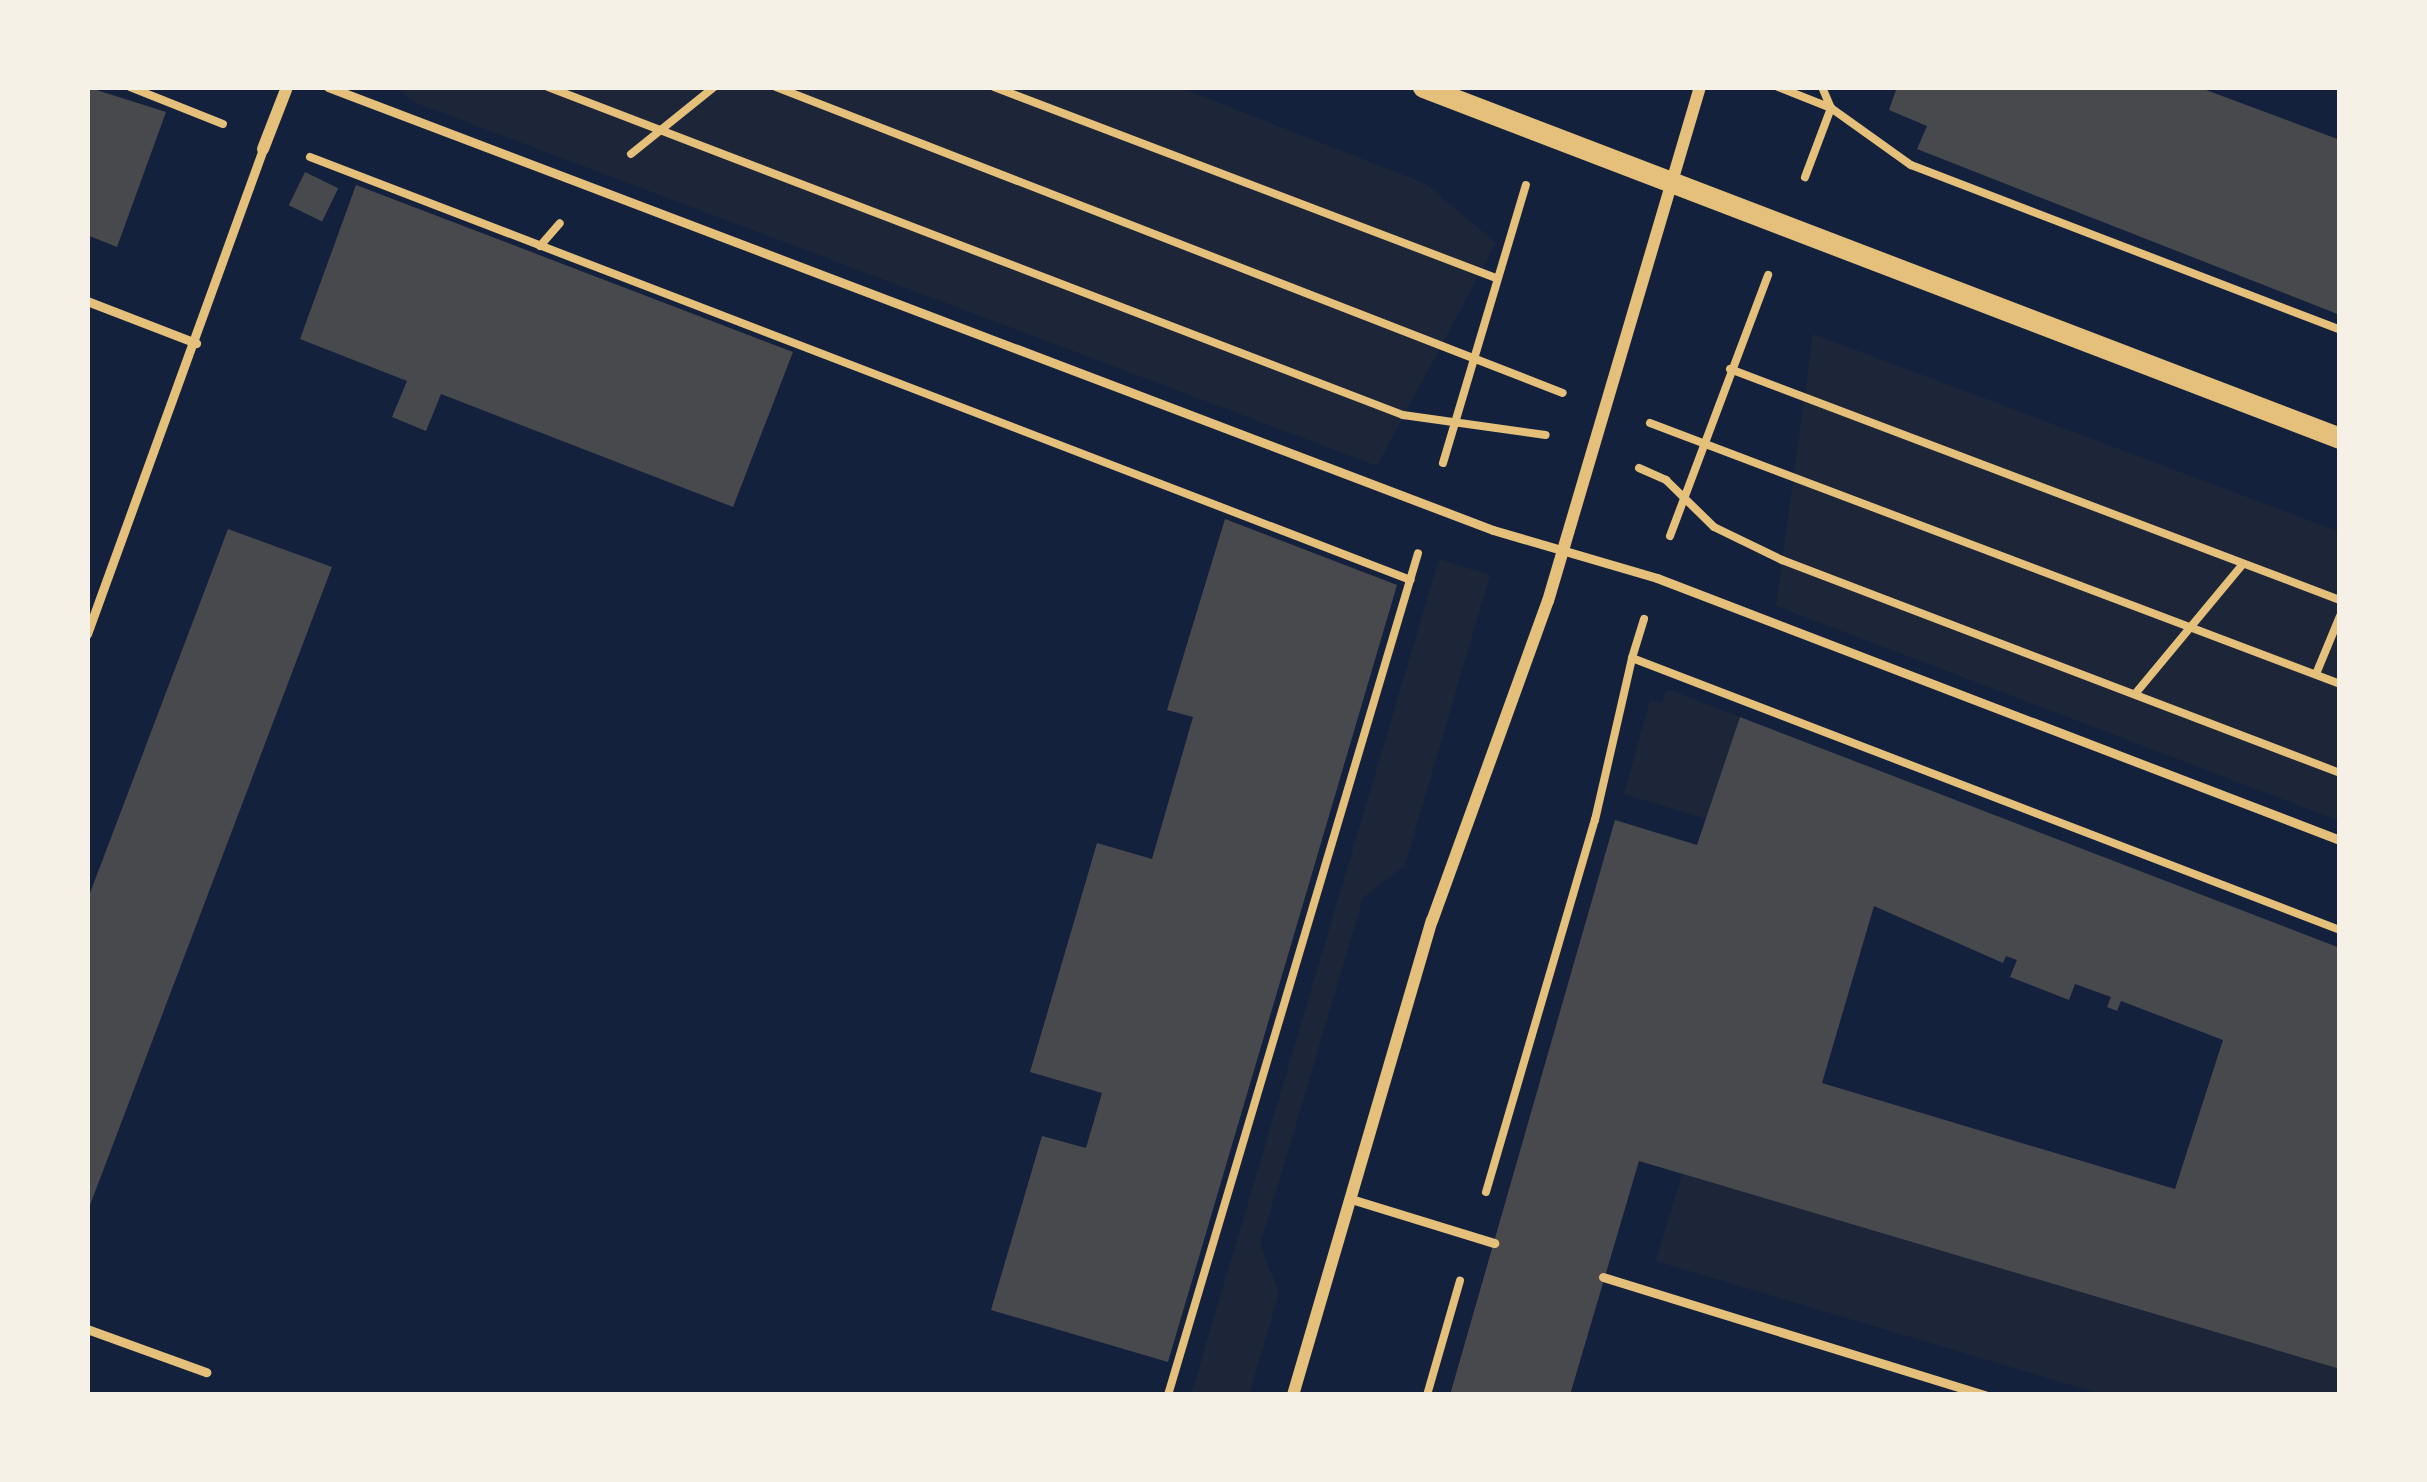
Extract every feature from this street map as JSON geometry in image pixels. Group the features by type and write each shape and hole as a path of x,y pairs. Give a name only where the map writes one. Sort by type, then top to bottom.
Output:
{"street":[{"path":"265,145 287,87"},
{"path":"1423,87 2340,438"},
{"path":"1293,1395 1432,922 1563,551 1700,87"}],"lane":[{"path":"328,87 1431,507 1657,578 2340,840"},
{"path":"87,634 265,145"},
{"path":"87,301 196,343"},
{"path":"1351,1199 1494,1243"},
{"path":"1604,1277 1985,1395"},
{"path":"87,1329 206,1372"}],"path":[{"path":"130,87 265,145 1411,580"},
{"path":"548,87 1403,415 1536,431 1651,472 1714,527 1782,560 2340,773"},
{"path":"776,87 2340,683"},
{"path":"994,87 1496,278"},
{"path":"1778,87 1832,108 1911,165 2340,330"},
{"path":"1427,1395 1595,820 1632,658 1730,369 1832,108 1822,87"},
{"path":"1168,1395 1496,278 1544,134"},
{"path":"1730,369 2340,600"},
{"path":"2135,694 2242,566"},
{"path":"2316,674 2340,616"},
{"path":"1632,658 2340,930"}],"shaded area":[{"path":"396,87 1179,87 1426,184 1496,243 1377,466 411,101"},
{"path":"1813,334 2340,532 2340,821 1776,606"},
{"path":"1439,559 1490,575 1405,865 1363,898 1260,1245 1279,1293 1249,1395 1191,1395"},
{"path":"1667,689 1740,717 1706,819 1624,794 1650,700 1662,703"},
{"path":"1682,1174 2340,1369 2340,1395 2104,1395 1656,1261"}],"building":[{"path":"87,87 166,112 117,247 87,235"},
{"path":"1897,87 2198,87 2340,140 2340,315 1917,149 1927,126 1889,110"},
{"path":"305,172 338,188 322,221 289,205"},
{"path":"356,185 793,352 733,507 441,394 426,431 392,417 407,381 300,339"},
{"path":"1225,519 1397,585 1168,1362 991,1310 1042,1136 1086,1148 1102,1093 1030,1072 1097,843 1152,859 1193,717 1167,710"},
{"path":"228,529 332,567 87,1213 87,901"},
{"path":"1740,717 2340,948 2340,1369 1639,1161 1570,1395 1450,1395 1615,820 1697,845","holes":["1874,906 2003,963 2006,956 2017,960 2010,977 2069,1000 2075,984 2111,997 2107,1007 2117,1011 2121,1001 2223,1040 2175,1189 1822,1083"]}]}
